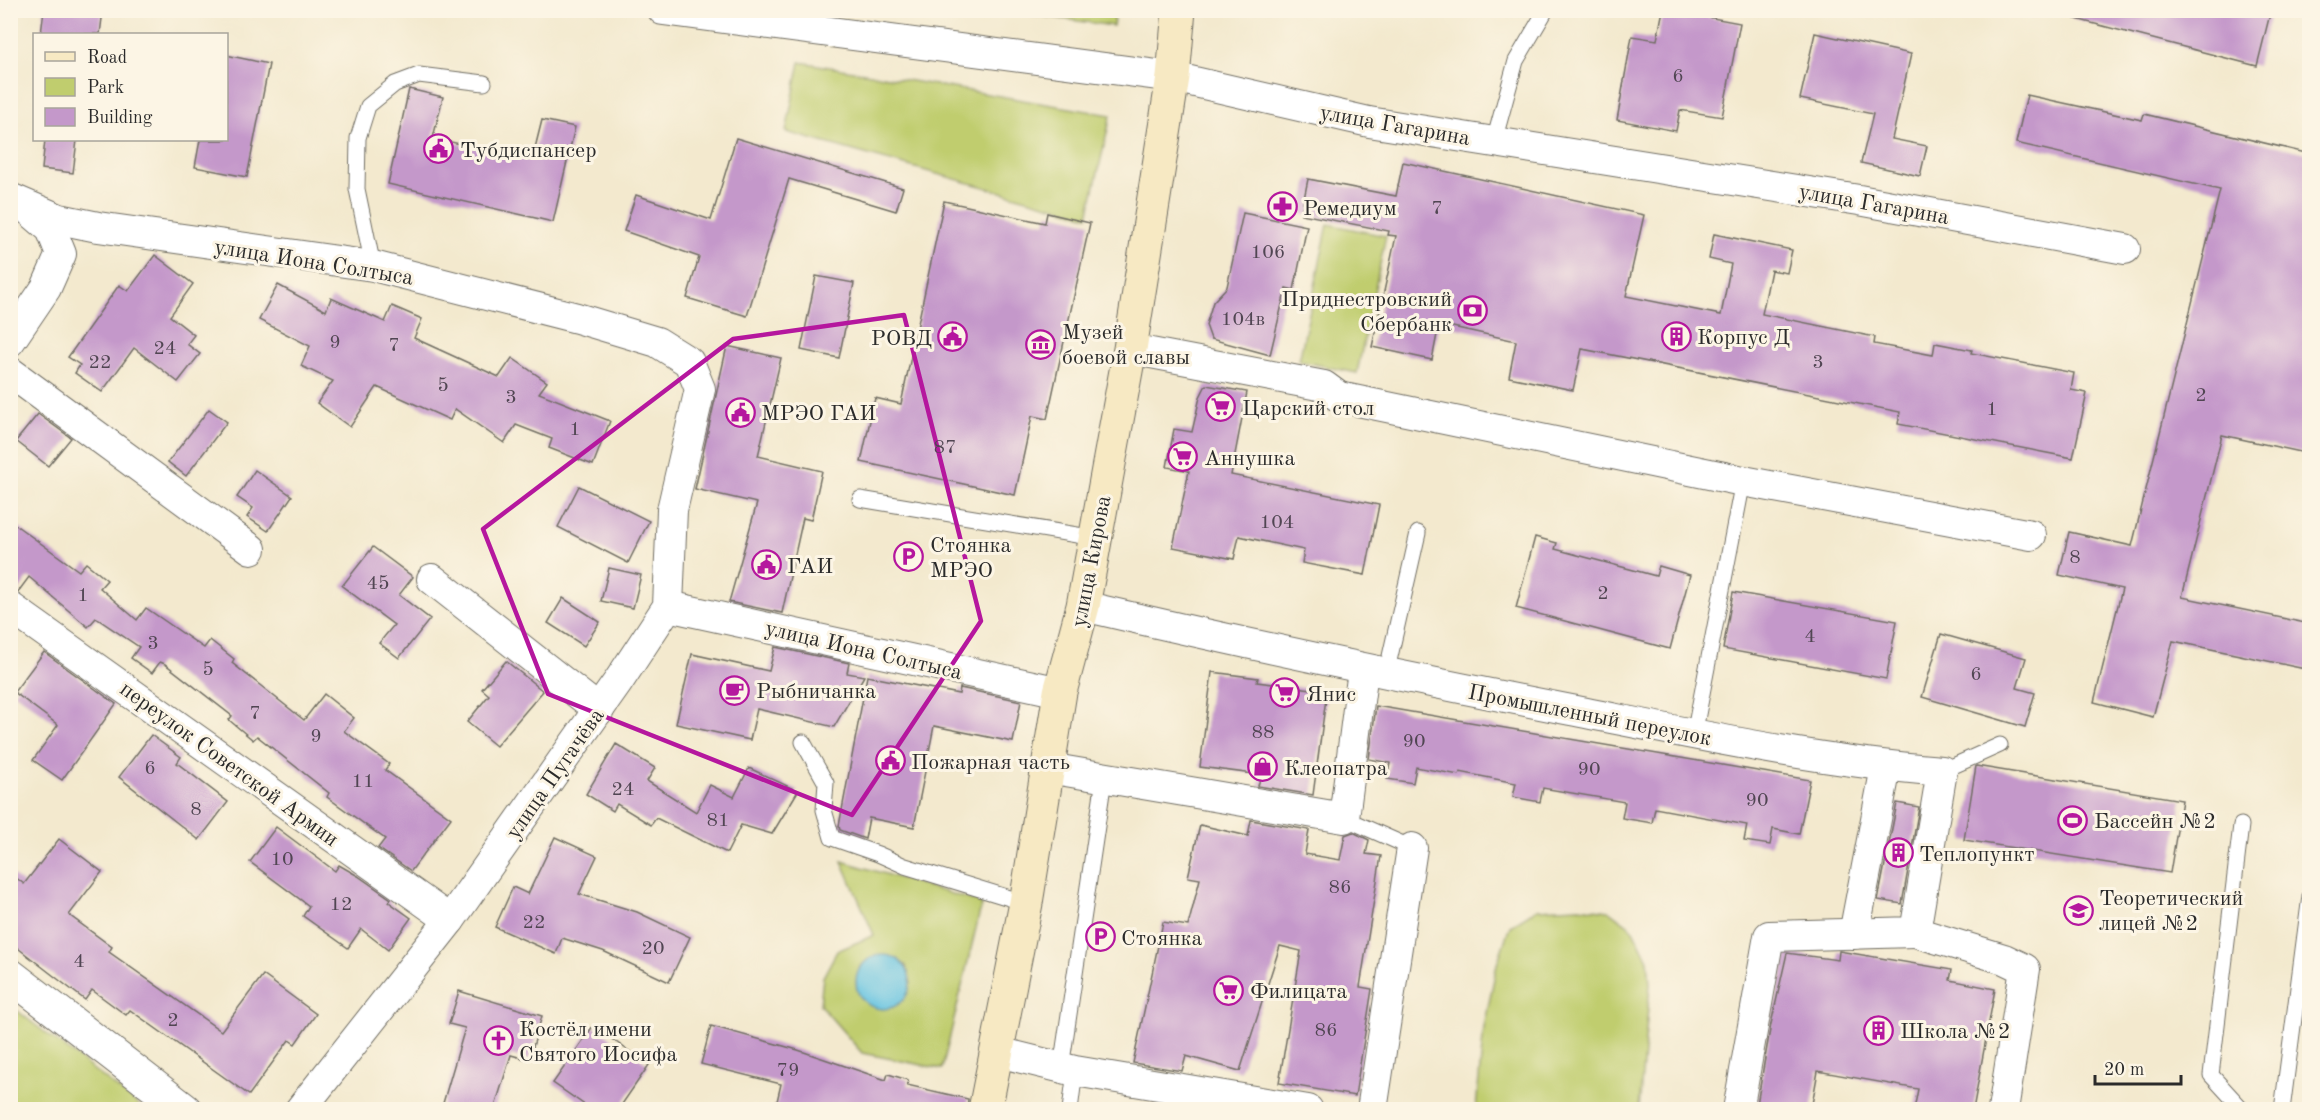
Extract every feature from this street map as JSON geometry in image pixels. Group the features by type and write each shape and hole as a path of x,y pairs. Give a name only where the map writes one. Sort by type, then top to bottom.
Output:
{"main road":[{"name":"улица Кирова","path":"986,1110 1026,903 1060,692 1083,606 1130,349 1173,77 1179,10"}],"street":[{"name":"улица Гагарина","path":"663,10 1173,77 1361,121 1859,200 2125,249"},
{"path":"12,196 51,229 61,254"},
{"name":"улица Иона Солтыса","path":"12,196 59,219 98,227 373,266 578,318 657,342 689,362 700,389 672,510 668,606 1060,692"},
{"path":"10,341 46,288 61,254 98,227"},
{"path":"1130,349 1324,386 1339,397 1743,481 2031,535"},
{"path":"10,372 251,549"},
{"path":"432,579 599,710"},
{"name":"улица Пугачёва","path":"300,1110 450,920 599,710 668,606"},
{"name":"Промышленный переулок","path":"1083,606 1375,672 1694,735 1886,767 1942,771"},
{"name":"переулок Советской Армии","path":"10,607 450,920"},
{"path":"1048,768 1344,818 1375,672"},
{"path":"1854,934 1886,767"},
{"path":"1915,932 1942,771"},
{"path":"1372,1110 1412,848"},
{"path":"1738,1110 1769,936 1915,932 2004,958 2025,969 2003,1109"},
{"path":"10,975 185,1110"},
{"path":"998,1052 1068,1069 1308,1110"}],"lane":[{"path":"1494,141 1516,61 1546,10"},
{"path":"373,266 357,189 358,138 368,106 395,84 419,75 484,83"},
{"path":"1694,735 1743,481"},
{"path":"860,499 1095,538"},
{"path":"1375,672 1418,534"},
{"path":"803,742 826,783 824,810 832,838 905,866 1026,903"},
{"path":"1942,771 2000,745"},
{"path":"1070,1110 1068,1069 1104,779"},
{"path":"1344,818 1412,848"},
{"path":"2241,825 2211,1076 2243,1110"},
{"path":"2282,1110 2310,896"}],"highlighted area":[{"path":"904,315 981,621 852,815 548,694 483,529 733,339"}],"green space":[{"path":"1007,11 1115,11 1113,26"},
{"path":"800,62 1111,115 1088,216 786,132"},
{"path":"1328,224 1386,236 1357,373 1299,361"},
{"path":"842,861 982,903 942,1069 862,1053 820,1005 823,977 837,951 874,935","holes":["874,956 906,965 911,983 856,983 860,966"]},
{"path":"1579,907 1609,911 1632,928 1648,960 1650,985 1639,1109 1476,1109 1484,1027 1497,964 1510,926 1537,909"},
{"path":"11,1006 144,1109 11,1109"}],"water":[{"path":"878,955 888,955 898,959 906,967 910,982 906,997 898,1005 888,1009 878,1009 868,1005 860,997 856,987 856,977 860,967 868,959"}],"building":[{"path":"44,10 103,10 100,33 41,33"},
{"path":"1663,10 1708,10 1707,17 1740,23 1722,117 1680,110 1676,131 1617,120 1632,36 1657,40"},
{"path":"2073,10 2271,10 2257,66 2072,18"},
{"path":"1815,33 1911,54 1892,139 1927,146 1920,176 1861,163 1873,114 1800,99"},
{"path":"228,55 269,64 247,177 195,167 200,141 228,141"},
{"name":"Тубдиспансер","path":"409,89 443,97 433,138 532,160 542,120 575,127 553,222 388,184"},
{"path":"2027,95 2142,120 2144,114 2310,154 2310,454 2222,435 2182,597 2310,624 2310,670 2173,641 2153,717 2094,702 2122,589 2059,575 2069,532 2132,546 2220,190 2016,143"},
{"path":"736,138 903,188 896,211 789,179 747,316 687,298 699,257 624,231 636,195 711,220"},
{"path":"45,141 77,141 73,173 42,169"},
{"path":"1403,162 1644,215 1626,296 1721,315 1731,264 1709,259 1714,234 1792,250 1787,273 1771,270 1762,314 1875,337 1874,344 1933,355 1935,343 1972,350 1971,353 2074,373 2071,390 2087,393 2073,458 1898,424 1900,412 1582,349 1573,390 1509,377 1516,341 1439,324 1432,360 1372,347 1396,236 1388,235 1389,231 1301,214 1308,179 1396,196"},
{"path":"944,201 1045,223 1047,213 1090,223 1047,419 1032,416 1015,495 861,462 875,398 901,404"},
{"path":"1243,213 1307,226 1294,290 1286,288 1270,355 1211,339 1206,325 1213,302 1227,287"},
{"path":"155,255 193,284 170,316 194,335 187,344 200,354 178,382 134,348 102,392 75,373 80,365 68,357 119,285 128,291"},
{"path":"816,276 854,283 839,358 801,350"},
{"path":"278,285 326,311 331,298 385,322 392,306 422,319 414,338 499,377 512,358 547,382 539,393 610,421 593,465 549,448 552,439 516,425 504,443 455,409 450,420 377,387 350,427 317,403 333,381 301,366 310,346 259,320"},
{"path":"727,346 781,358 758,456 822,471 811,520 803,518 782,613 729,602 757,503 695,489"},
{"path":"1206,385 1247,392 1231,475 1379,505 1365,575 1302,563 1304,550 1239,536 1234,559 1173,547 1189,471 1167,467 1174,429 1192,432 1200,397"},
{"path":"209,409 227,422 186,476 168,462"},
{"path":"38,414 71,438 48,466 16,441"},
{"path":"255,470 292,496 268,531 247,517 253,508 237,497"},
{"path":"579,486 649,521 628,563 558,527"},
{"path":"10,521 79,571 86,563 107,580 100,588 137,620 146,608 204,648 210,640 234,659 232,663 304,720 324,694 354,718 344,731 389,764 385,770 451,818 411,871 378,848 385,839 327,797 329,793 257,736 253,740 229,720 232,716 165,664 160,662 152,673 131,658 139,647 96,618 88,627 29,577 18,592 10,590"},
{"path":"1535,537 1557,543 1555,549 1656,576 1659,566 1690,575 1670,649 1516,608"},
{"path":"373,547 413,577 399,595 430,619 399,658 379,643 394,625 342,586"},
{"path":"609,568 641,575 633,608 601,601"},
{"path":"1733,592 1897,621 1886,679 1723,649"},
{"path":"563,598 600,622 584,646 548,623"},
{"path":"1941,634 2026,658 2017,688 2035,693 2025,727 1922,697"},
{"name":"Рыбничанка","path":"775,647 849,663 847,673 864,676 834,727 757,709 750,740 676,724 692,654 769,671"},
{"path":"44,652 116,704 62,780 33,760 58,725 14,692"},
{"path":"506,661 543,691 496,746 467,722 489,695 482,689"},
{"path":"1212,672 1258,678 1257,682 1327,691 1313,795 1258,786 1261,775 1200,767"},
{"name":"Пожарная часть","path":"867,676 959,694 960,688 1021,701 1013,742 934,726 914,827 869,818 865,839 840,830 839,826"},
{"path":"1376,706 1810,780 1799,834 1773,829 1770,845 1744,841 1747,825 1655,808 1652,823 1622,818 1625,802 1543,788 1540,802 1513,797 1516,783 1460,772 1459,775 1416,767 1413,783 1387,779 1390,763 1369,759"},
{"path":"151,735 181,757 177,763 228,802 199,840 119,777"},
{"path":"616,744 655,768 647,781 696,812 710,785 734,797 749,768 798,791 772,834 741,825 727,853 656,818 651,825 617,804 613,811 586,794"},
{"name":"Бассейн №2","path":"1976,766 2182,800 2170,873 1964,840"},
{"name":"Теплопункт","path":"1897,803 1919,807 1902,904 1878,900"},
{"path":"1251,820 1309,830 1305,854 1340,860 1345,835 1353,832 1369,840 1366,854 1381,856 1360,987 1372,989 1355,1096 1279,1083 1301,951 1280,946 1240,1071 1186,1056 1182,1071 1133,1063 1163,922 1188,926 1200,879 1188,877 1200,825 1248,836"},
{"path":"276,827 335,871 339,865 358,876 391,899 389,902 411,918 388,950 361,929 348,948 303,916 309,906 250,862"},
{"path":"555,837 597,856 579,894 637,912 690,937 669,982 603,951 562,938 556,954 495,927 513,887 528,894"},
{"path":"59,839 102,872 69,915 112,947 109,952 221,1031 263,975 316,1014 295,1044 289,1040 249,1095 130,1010 126,1015 92,990 85,1000 10,942 10,873 24,884"},
{"name":"Школа №2","path":"1839,951 1952,970 1950,980 1995,989 1973,1110 1914,1110 1918,1089 1818,1071 1811,1110 1756,1110 1771,1024 1787,953 1838,960"},
{"name":"Костёл имени Святого Иосифа","path":"459,991 542,1016 529,1060 511,1055 494,1110 441,1110 465,1028 449,1024"},
{"path":"593,1026 649,1065 618,1110 592,1110 553,1083"},
{"path":"711,1026 798,1050 886,1080 888,1074 908,1080 907,1085 968,1099 967,1110 775,1110 781,1084 701,1064"}],"place":[{"name":"Тубдиспансер","path":"439,149"},
{"name":"Ремедиум","path":"1282,207"},
{"name":"Приднестровский Сбербанк","path":"1473,311"},
{"name":"Корпус Д","path":"1676,336"},
{"name":"РОВД","path":"953,337"},
{"name":"Музей боевой славы","path":"1041,344"},
{"name":"Царский стол","path":"1221,407"},
{"name":"МРЭО ГАИ","path":"740,412"},
{"name":"Аннушка","path":"1183,457"},
{"name":"Стоянка МРЭО","path":"909,557"},
{"name":"ГАИ","path":"766,565"},
{"name":"Рыбничанка","path":"735,690"},
{"name":"Янис","path":"1285,693"},
{"name":"Пожарная часть","path":"890,761"},
{"name":"Клеопатра","path":"1263,767"},
{"name":"Бассейн №2","path":"2073,820"},
{"name":"Теплопункт","path":"1898,853"},
{"name":"Теоретический лицей №2","path":"2078,910"},
{"name":"Стоянка","path":"1100,937"},
{"name":"Филицата","path":"1229,990"},
{"name":"Школа №2","path":"1879,1030"},
{"name":"Костёл имени Святого Иосифа","path":"498,1041"}]}
